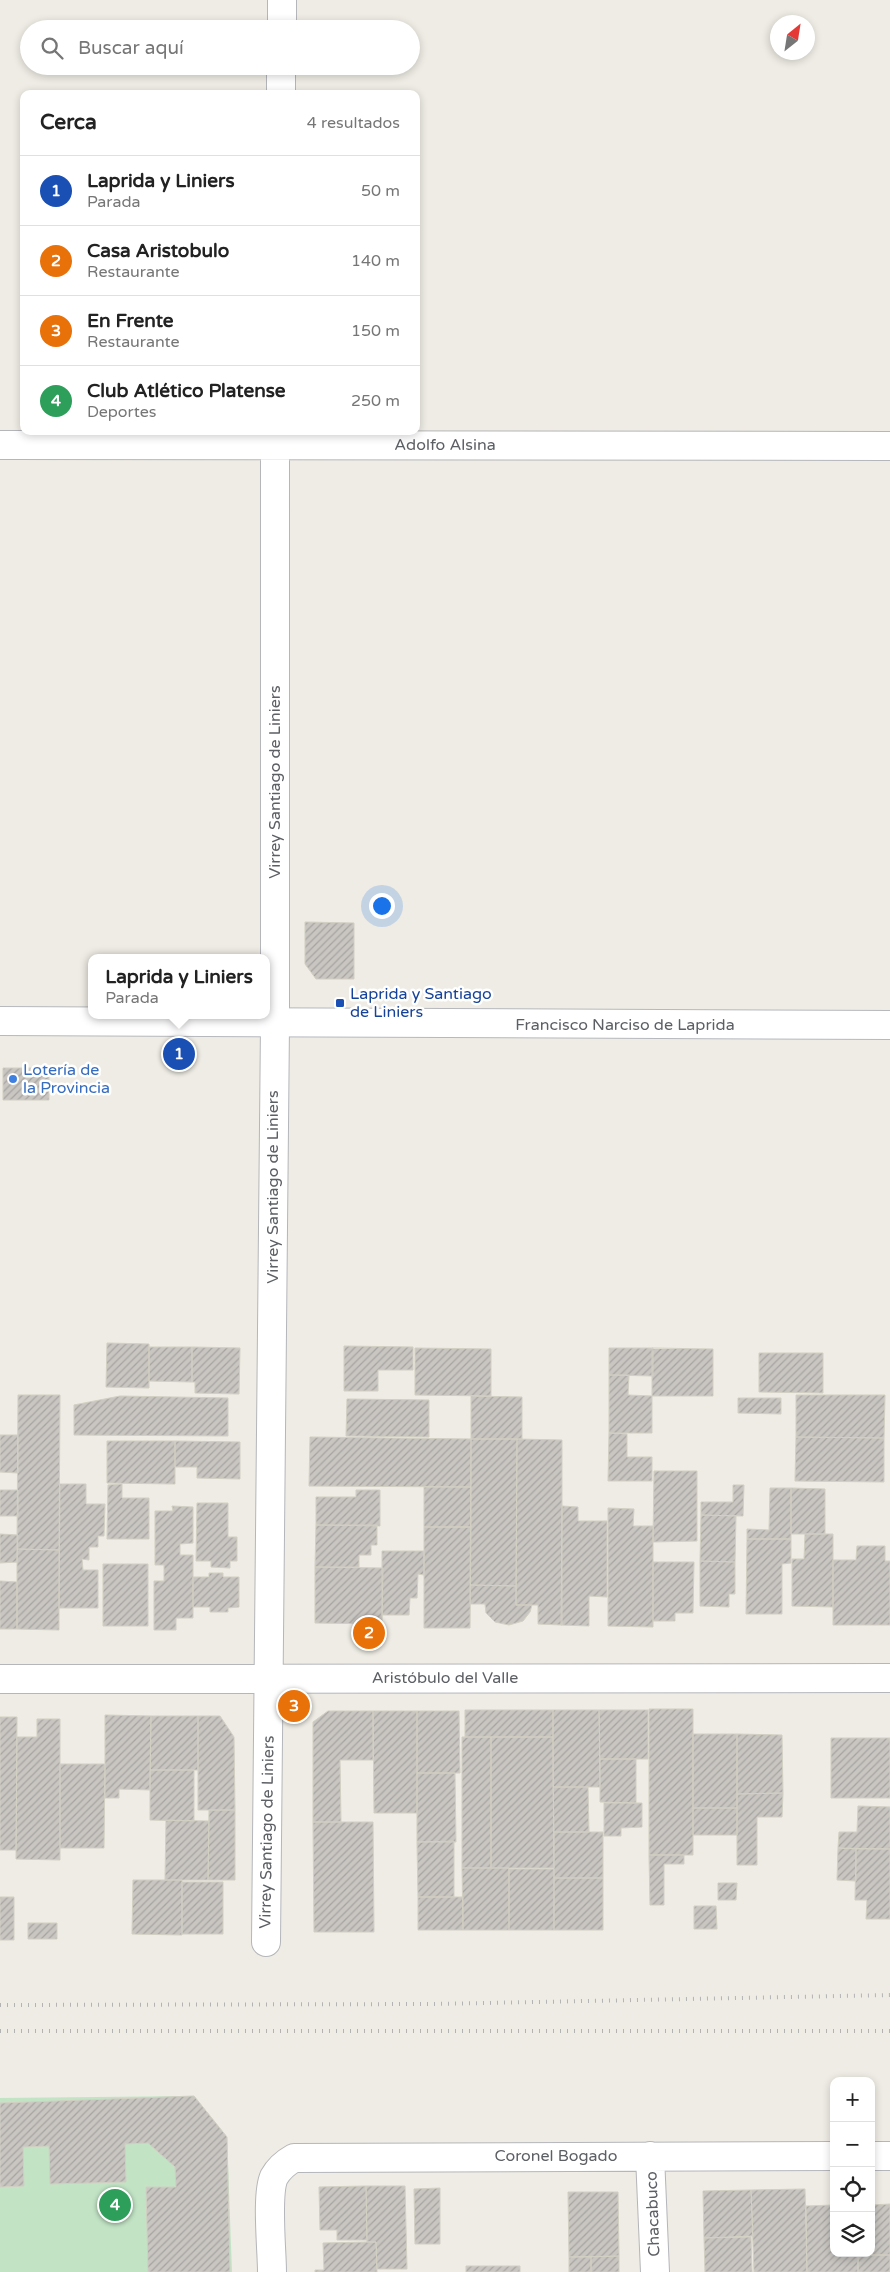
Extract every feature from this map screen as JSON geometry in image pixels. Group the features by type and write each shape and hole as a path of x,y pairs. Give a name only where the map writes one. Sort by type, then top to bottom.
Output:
{"street":[{"path":"282,0 282,20"},
{"path":"280,90 281,75"},
{"name":"Adolfo Alsina","path":"0,445 274,438 890,446"},
{"name":"Virrey Santiago de Liniers","path":"266,1942 275,1024 274,438"},
{"name":"Francisco Narciso de Laprida","path":"0,1021 890,1026"},
{"name":"Aristóbulo del Valle","path":"0,1679 890,1678"},
{"name":"Chacabuco","path":"650,2156 655,2272"},
{"name":"Coronel Bogado","path":"272,2272 270,2195 273,2179 281,2166 294,2158 830,2156"},
{"path":"875,2156 890,2156"}],"green space":[{"path":"194,2096 227,2137 232,2272 0,2272 0,2098"}],"building":[{"path":"305,922 354,923 354,979 316,979 305,964"},
{"path":"3,1068 49,1068 49,1100 3,1100"},
{"path":"107,1343 149,1344 149,1388 106,1387"},
{"path":"344,1346 413,1347 413,1370 378,1370 378,1391 344,1391"},
{"path":"149,1347 192,1347 192,1382 149,1381"},
{"path":"192,1347 240,1348 239,1394 195,1393 195,1382 192,1382"},
{"path":"415,1348 491,1349 491,1396 415,1395"},
{"path":"609,1348 653,1348 653,1376 609,1375"},
{"path":"652,1348 713,1349 713,1396 652,1396"},
{"path":"759,1353 823,1353 823,1393 759,1392"},
{"path":"609,1375 629,1375 628,1395 652,1396 652,1433 609,1433"},
{"path":"18,1395 60,1395 59,1550 17,1549"},
{"path":"796,1395 885,1395 884,1438 796,1437"},
{"path":"120,1396 228,1398 228,1436 74,1435 74,1405"},
{"path":"471,1396 522,1397 522,1439 471,1439"},
{"path":"738,1398 781,1398 781,1414 738,1413"},
{"path":"347,1399 429,1400 429,1437 346,1436"},
{"path":"609,1433 627,1434 627,1457 652,1457 652,1481 608,1481"},
{"path":"0,1435 18,1435 18,1473 0,1472"},
{"path":"310,1437 471,1439 471,1487 309,1486"},
{"path":"796,1437 884,1438 884,1482 795,1481"},
{"path":"471,1439 517,1439 516,1586 470,1585"},
{"path":"517,1439 562,1440 562,1625 538,1624 538,1605 516,1605"},
{"path":"107,1441 175,1441 175,1484 107,1483"},
{"path":"175,1441 240,1442 240,1479 197,1478 197,1467 175,1467"},
{"path":"654,1471 697,1471 697,1541 653,1542"},
{"path":"60,1484 86,1484 86,1504 105,1504 104,1536 98,1536 98,1547 89,1547 89,1560 82,1559 83,1570 98,1570 98,1608 59,1608"},
{"path":"122,1484 122,1498 149,1498 149,1539 107,1539 108,1485"},
{"path":"733,1485 744,1485 743,1516 701,1515 701,1502 733,1502"},
{"path":"424,1487 471,1487 471,1527 424,1527"},
{"path":"770,1488 791,1488 791,1539 747,1539 747,1529 769,1530"},
{"path":"791,1488 825,1489 825,1534 791,1534"},
{"path":"0,1490 18,1490 18,1516 0,1516"},
{"path":"356,1490 380,1490 380,1526 316,1525 316,1497 356,1497"},
{"path":"197,1503 228,1503 228,1537 237,1537 237,1561 230,1561 230,1568 211,1567 211,1561 196,1561"},
{"path":"172,1506 193,1507 193,1543 180,1544 180,1555 193,1555 193,1618 176,1618 176,1630 154,1630 154,1581 164,1581 164,1565 155,1565 155,1511 173,1511"},
{"path":"562,1506 578,1507 578,1521 607,1521 607,1597 589,1596 589,1626 561,1625"},
{"path":"608,1508 634,1509 633,1526 653,1526 653,1627 608,1626"},
{"path":"701,1515 736,1516 735,1562 700,1561"},
{"path":"316,1525 377,1525 377,1545 371,1545 371,1555 359,1555 359,1567 315,1567"},
{"path":"424,1527 471,1527 470,1628 424,1628"},
{"path":"0,1534 18,1535 17,1562 0,1563"},
{"path":"805,1534 833,1534 833,1607 792,1606 792,1559 804,1559"},
{"path":"747,1539 791,1539 791,1563 782,1564 782,1614 746,1614"},
{"path":"857,1546 885,1546 885,1561 890,1561 890,1625 833,1625 833,1560 856,1560"},
{"path":"17,1549 59,1550 59,1630 17,1629"},
{"path":"382,1551 424,1551 424,1575 418,1574 417,1598 410,1598 409,1615 382,1615"},
{"path":"700,1561 735,1562 735,1594 729,1594 729,1607 700,1606"},
{"path":"653,1562 694,1562 693,1613 675,1613 675,1621 653,1621"},
{"path":"103,1564 148,1564 148,1626 103,1626"},
{"path":"315,1567 383,1568 382,1624 315,1623"},
{"path":"209,1573 223,1573 223,1577 239,1577 239,1607 228,1608 228,1612 210,1612 210,1607 193,1607 193,1577 209,1577"},
{"path":"0,1581 17,1582 17,1629 0,1629"},
{"path":"470,1585 516,1586 516,1605 532,1605 530,1612 523,1621 509,1625 495,1622 486,1613 485,1604 470,1604"},
{"path":"649,1709 693,1709 693,1855 649,1855"},
{"path":"465,1710 553,1710 553,1737 465,1737"},
{"path":"553,1710 599,1710 600,1787 553,1787"},
{"path":"599,1710 648,1710 648,1759 600,1759"},
{"path":"328,1711 373,1711 373,1760 340,1760 341,1822 313,1822 313,1722"},
{"path":"373,1711 417,1711 417,1813 374,1813"},
{"path":"417,1711 459,1711 460,1773 417,1773"},
{"path":"105,1715 151,1716 150,1790 119,1789 119,1798 105,1798"},
{"path":"151,1716 198,1716 198,1770 150,1770"},
{"path":"198,1716 220,1716 234,1737 235,1810 198,1810"},
{"path":"0,1717 17,1717 16,1850 0,1850"},
{"path":"37,1719 60,1719 60,1860 16,1859 17,1737 37,1737"},
{"path":"693,1734 737,1734 737,1808 693,1808"},
{"path":"737,1734 782,1735 783,1793 737,1794"},
{"path":"462,1737 491,1737 491,1868 462,1868"},
{"path":"491,1737 553,1737 554,1868 491,1868"},
{"path":"831,1738 890,1738 890,1798 831,1798"},
{"path":"600,1759 636,1759 636,1803 600,1802"},
{"path":"60,1764 105,1764 104,1848 60,1848"},
{"path":"150,1770 194,1770 194,1821 150,1820"},
{"path":"417,1773 455,1773 456,1842 417,1842"},
{"path":"553,1787 588,1787 589,1832 554,1832"},
{"path":"783,1793 782,1817 757,1817 757,1865 737,1865 737,1794"},
{"path":"604,1803 642,1803 642,1827 621,1828 621,1836 604,1836"},
{"path":"858,1806 890,1807 890,1849 838,1848 839,1832 857,1832"},
{"path":"693,1808 737,1808 737,1835 693,1835"},
{"path":"209,1810 235,1810 235,1880 208,1880"},
{"path":"166,1820 209,1821 208,1880 165,1880"},
{"path":"313,1822 373,1822 374,1932 314,1932"},
{"path":"554,1832 603,1832 603,1878 554,1878"},
{"path":"454,1841 454,1897 418,1897 417,1842"},
{"path":"838,1848 856,1849 856,1881 837,1880"},
{"path":"856,1849 890,1849 890,1919 866,1919 867,1900 855,1900"},
{"path":"649,1855 684,1855 684,1864 664,1864 664,1905 650,1905"},
{"path":"462,1868 509,1868 509,1930 463,1930"},
{"path":"509,1869 554,1869 554,1930 509,1930"},
{"path":"554,1878 603,1878 603,1930 554,1930"},
{"path":"133,1880 182,1880 182,1935 132,1934"},
{"path":"182,1882 223,1882 223,1934 182,1934"},
{"path":"718,1883 737,1883 736,1900 718,1900"},
{"path":"0,1897 14,1897 14,1940 0,1940"},
{"path":"418,1897 463,1897 463,1930 418,1930"},
{"path":"694,1906 716,1906 717,1929 694,1929"},
{"path":"28,1923 57,1923 57,1939 28,1939"},
{"path":"194,2096 227,2137 230,2272 148,2272 146,2187 176,2187 175,2167 148,2143 125,2144 126,2182 50,2184 49,2146 23,2147 24,2186 0,2187 0,2103"},
{"path":"366,2186 367,2240 337,2240 337,2230 320,2230 319,2187"},
{"path":"366,2186 405,2186 407,2269 377,2269 376,2242 367,2242"},
{"path":"440,2188 440,2244 415,2244 414,2189"},
{"path":"805,2189 807,2272 754,2272 751,2190"},
{"path":"751,2190 753,2236 704,2238 703,2191"},
{"path":"568,2192 618,2192 619,2256 569,2257"},
{"path":"890,2204 890,2255 875,2255 875,2205"},
{"path":"830,2205 830,2257 858,2257 858,2272 807,2272 806,2206"},
{"path":"751,2237 752,2272 705,2272 704,2238"},
{"path":"376,2242 377,2272 315,2272 315,2270 324,2270 323,2243"},
{"path":"890,2255 890,2272 858,2272 858,2257"},
{"path":"619,2256 619,2272 591,2272 591,2257"},
{"path":"569,2257 591,2257 591,2272 569,2272"},
{"path":"466,2266 520,2266 520,2272 466,2272"}],"railway":[{"path":"0,2005 434,2004 890,1995"},
{"path":"0,2031 890,2031"}],"place":[{"name":"Laprida y Santiago de Liniers","path":"340,1003"},
{"name":"Laprida y Liniers","path":"179,1054"},
{"name":"Lotería de la Provincia","path":"13,1079"},
{"name":"Casa Aristobulo","path":"369,1633"},
{"name":"En Frente","path":"294,1706"},
{"name":"Club Atlético Platense","path":"115,2205"}]}
